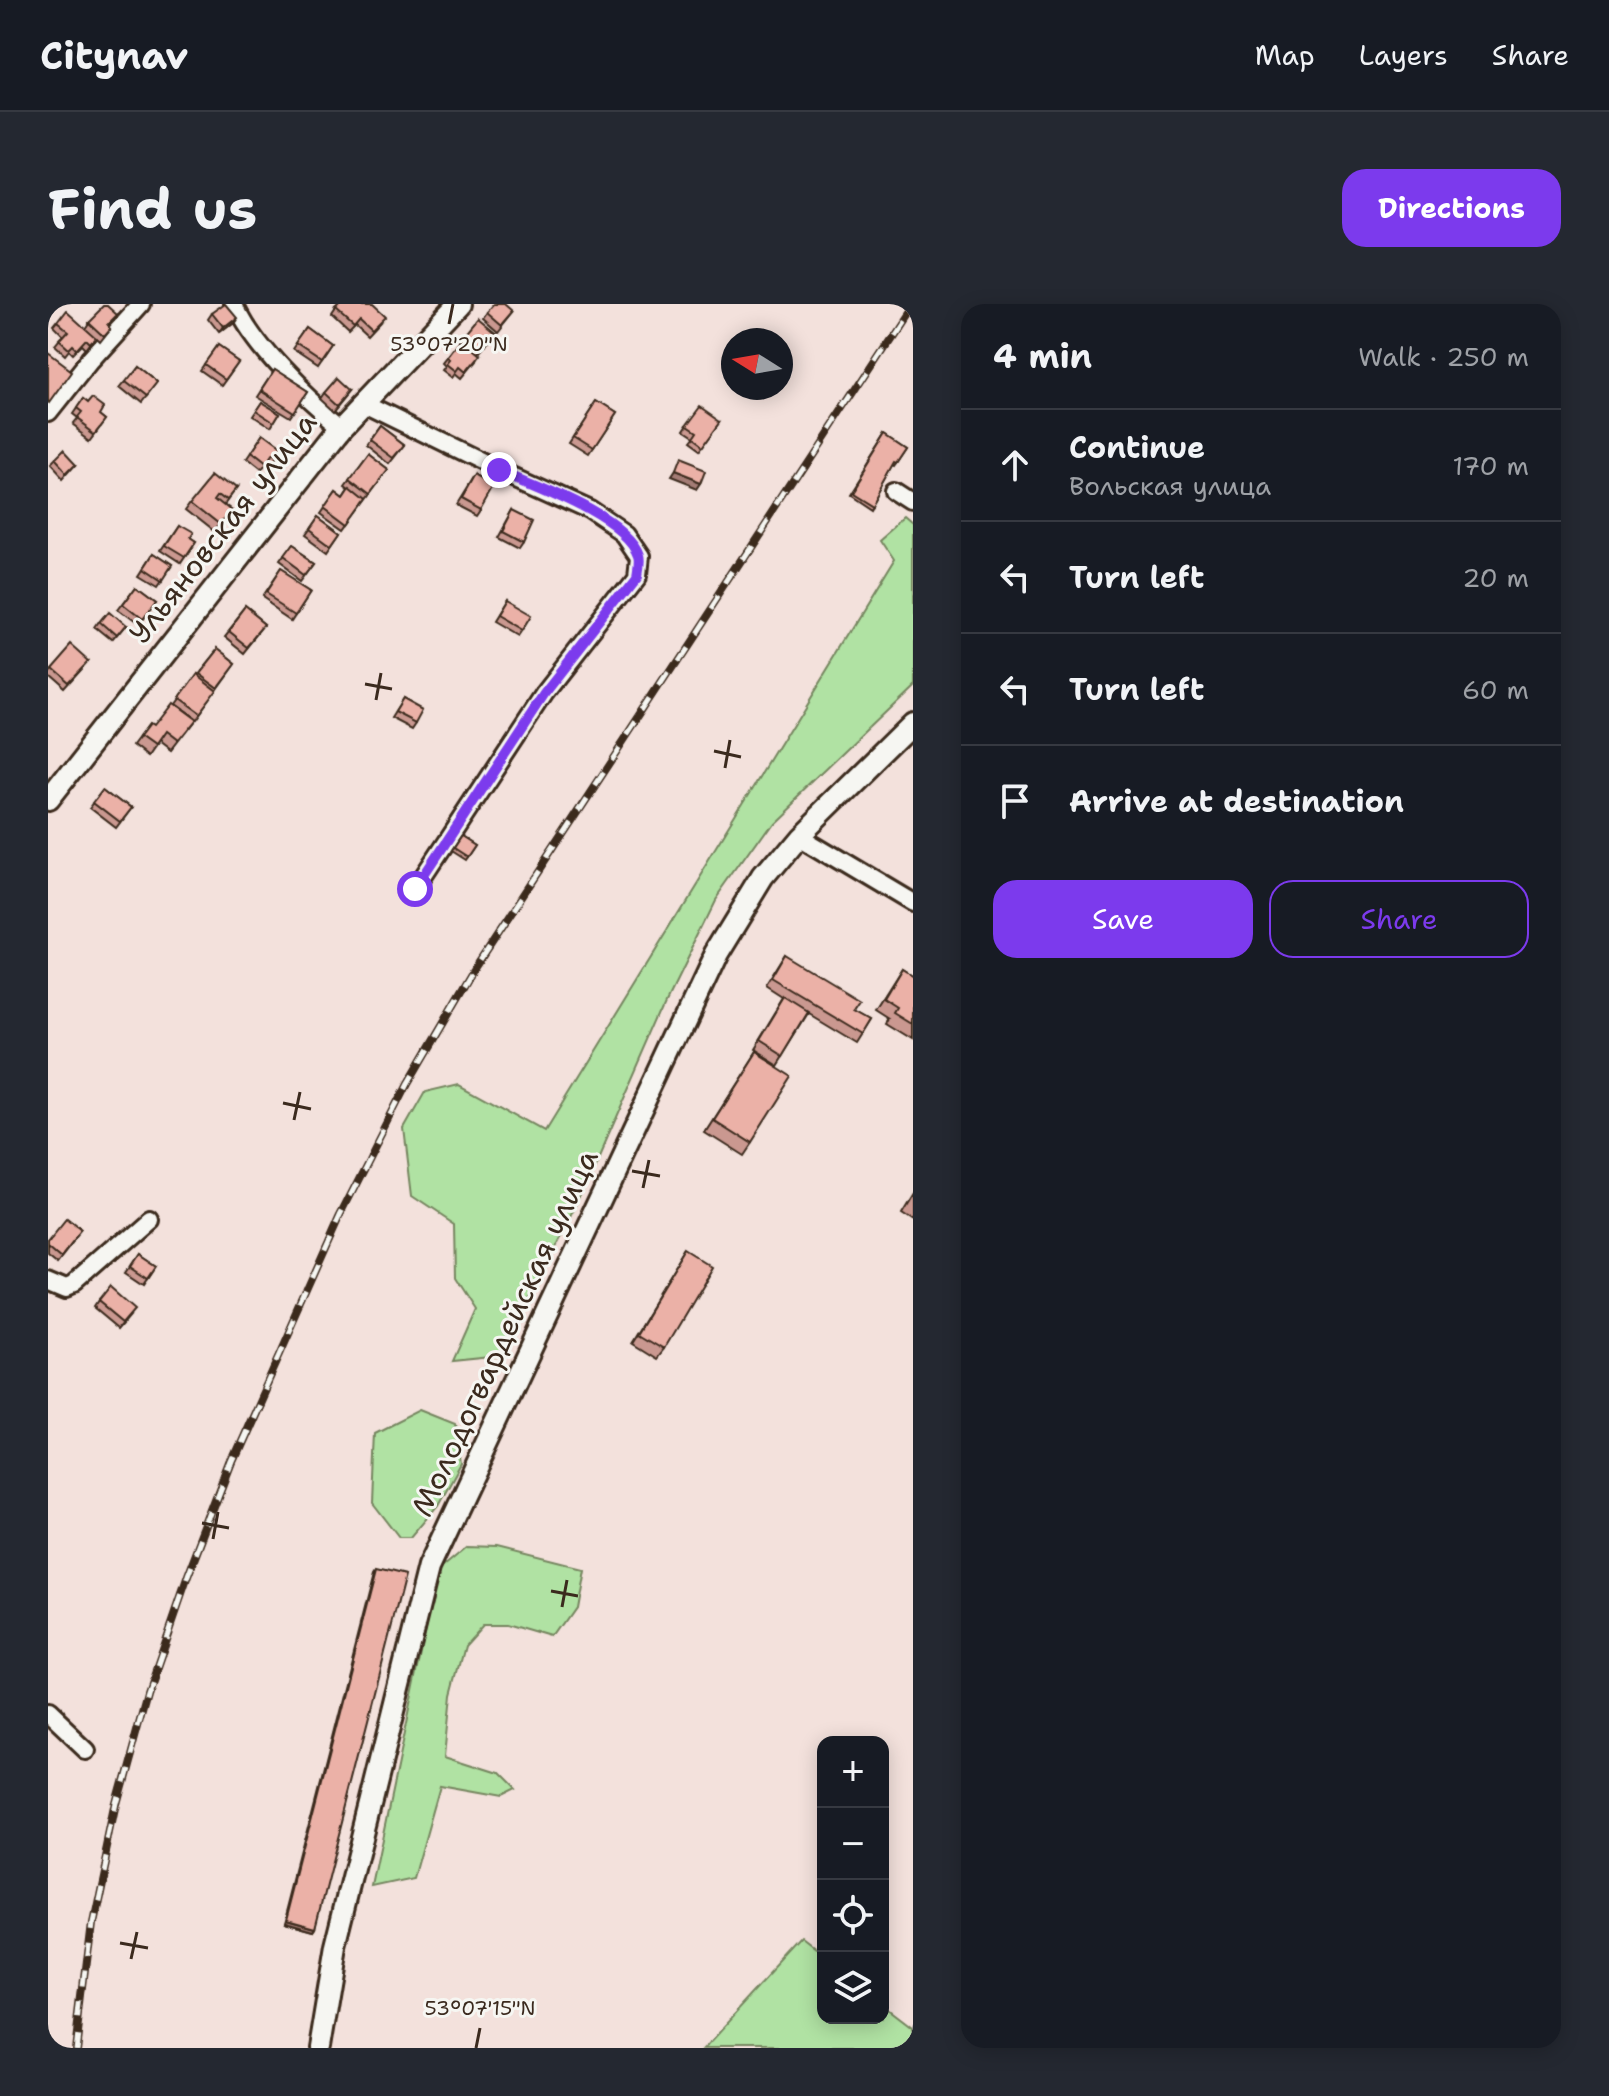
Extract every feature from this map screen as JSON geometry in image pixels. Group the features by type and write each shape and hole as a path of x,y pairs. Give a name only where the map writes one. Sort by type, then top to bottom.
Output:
{"street":[{"path":"48,413 141,304"},
{"path":"234,304 243,324 317,406 342,426"},
{"name":"Ульяновская улица","path":"48,800 342,426 458,304"},
{"path":"362,403 590,511 624,534 639,556 637,574 544,693 415,889"},
{"path":"896,491 913,502"},
{"name":"Молодогвардейская улица","path":"318,2048 335,1946 429,1567 716,955 763,878 799,835 913,723"},
{"path":"799,835 913,903"},
{"path":"48,1280 67,1288 74,1285 149,1219"},
{"path":"48,1714 85,1749"}],"green space":[{"path":"905,518 913,525 913,686 772,821 716,900 667,1000 580,1199 501,1356 452,1361 475,1309 455,1278 454,1224 412,1196 404,1129 425,1092 459,1084 544,1131 894,561 880,540"},
{"path":"420,1410 455,1424 461,1464 438,1506 411,1538 399,1538 372,1503 375,1433"},
{"path":"467,1546 497,1547 580,1568 573,1607 552,1637 508,1624 483,1624 464,1645 451,1694 445,1756 498,1773 515,1790 501,1797 440,1786 414,1878 372,1887 438,1570"},
{"path":"801,1941 817,1953 817,2024 889,2024 889,2009 913,2027 913,2048 703,2048"}],"building":[{"path":"104,304 118,313 109,322 112,326 105,334 89,319"},
{"path":"226,304 237,317 223,328 212,314"},
{"path":"343,304 372,304 385,316 371,330 359,319 353,326 336,311"},
{"path":"494,304 506,304 514,311 502,325 487,312"},
{"path":"68,310 97,336 91,343 87,339 77,350 73,346 69,350 59,341 68,331 58,323"},
{"path":"478,318 495,332 481,349 464,335"},
{"path":"310,329 333,346 322,362 298,346"},
{"path":"462,340 480,355 466,372 460,367 457,371 448,364 451,360 448,358"},
{"path":"219,347 239,361 226,379 206,365"},
{"path":"48,353 72,371 49,403 48,402"},
{"path":"135,366 157,384 146,398 124,381"},
{"path":"272,369 308,392 295,412 259,389"},
{"path":"339,377 352,389 339,404 326,392"},
{"path":"93,396 105,405 101,412 107,417 96,431 77,417 81,412 76,408 83,398 88,402"},
{"path":"260,401 280,413 274,423 254,410"},
{"path":"596,403 615,415 592,450 573,438"},
{"path":"702,405 722,419 703,445 692,437 696,431 687,425"},
{"path":"380,426 405,445 394,458 370,440"},
{"path":"887,433 908,447 896,461 872,504 851,491"},
{"path":"259,438 278,452 272,461 267,458 260,468 246,457"},
{"path":"66,450 79,464 68,475 55,461"},
{"path":"368,454 389,470 371,494 350,478"},
{"path":"678,460 706,471 701,484 673,473"},
{"path":"215,473 236,490 228,500 220,494 217,498 232,510 221,524 192,501"},
{"path":"474,476 494,487 481,510 461,499"},
{"path":"351,486 367,499 349,524 325,506 337,489 345,495"},
{"path":"514,510 534,520 524,542 503,531"},
{"path":"318,515 341,532 332,545 309,528"},
{"path":"177,526 191,534 188,539 194,543 184,558 164,546"},
{"path":"292,546 316,562 306,575 283,558"},
{"path":"154,554 172,566 163,580 145,568"},
{"path":"281,571 311,590 296,613 266,594"},
{"path":"137,585 157,600 142,619 123,604"},
{"path":"505,601 531,616 522,631 496,616"},
{"path":"245,611 266,628 249,648 229,632"},
{"path":"110,613 126,627 117,638 101,624"},
{"path":"72,646 91,663 69,686 51,670"},
{"path":"215,649 234,664 216,688 196,673"},
{"path":"193,674 215,691 196,716 174,700"},
{"path":"403,699 423,710 416,723 395,712"},
{"path":"168,705 191,722 173,744 161,735 152,748 138,738"},
{"path":"105,787 131,807 120,821 94,801"},
{"path":"461,836 475,845 467,857 453,848"},
{"path":"787,956 860,1000 854,1009 872,1019 863,1034 773,980"},
{"path":"902,969 913,976 913,1024 895,1013 898,1008 884,999"},
{"path":"785,998 809,1013 783,1056 759,1041"},
{"path":"754,1052 792,1076 750,1142 712,1118"},
{"path":"64,1219 80,1232 62,1255 48,1243 48,1239"},
{"path":"688,1251 712,1266 664,1347 639,1332"},
{"path":"138,1254 156,1266 148,1278 130,1266"},
{"path":"111,1287 135,1308 123,1322 99,1302"},
{"path":"376,1569 405,1576 315,1928 286,1920"}],"railway":[{"path":"76,2048 91,1922 116,1804 147,1691 231,1461 341,1214 407,1084 476,966 911,304"}],"route":[{"path":"415,889 544,693 637,574 639,556 624,534 590,511 499,470"}]}
